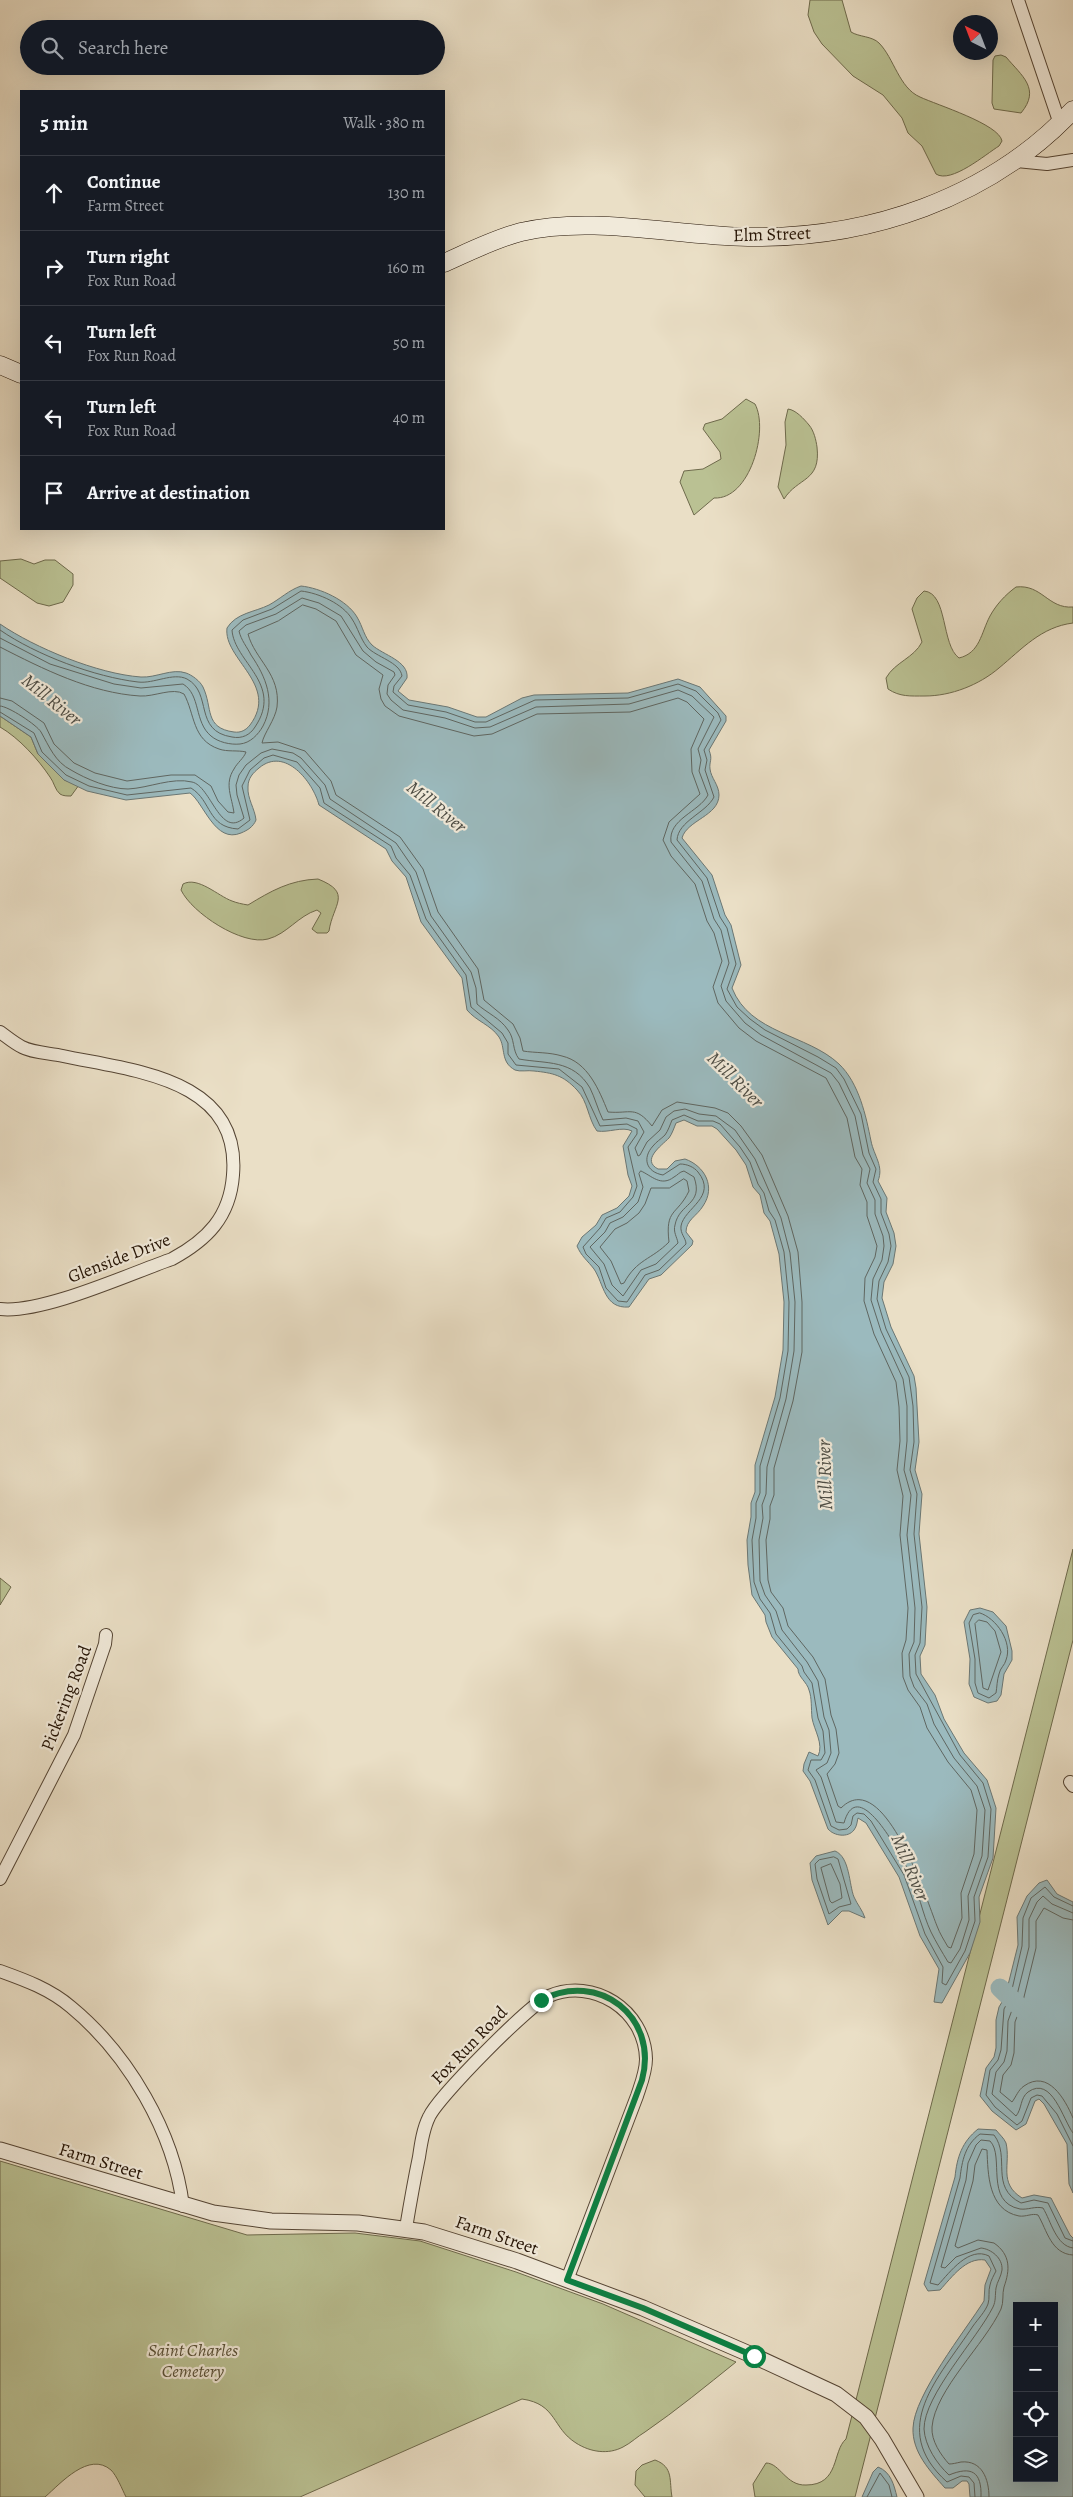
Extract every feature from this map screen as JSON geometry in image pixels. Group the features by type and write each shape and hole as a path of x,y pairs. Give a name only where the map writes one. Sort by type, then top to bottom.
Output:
{"main road":[{"name":"Elm Street","path":"445,263 506,237 547,228 592,226 748,237 794,236 839,230 887,220 929,208 971,188 1016,161 1060,124 1073,110"},
{"path":"0,365 20,374"}],"street":[{"path":"1018,0 1060,124"},
{"path":"1016,161 1047,164 1073,160"},
{"name":"Glenside Drive","path":"0,1032 23,1048 157,1076 192,1091 214,1108 226,1127 235,1155 232,1188 226,1207 206,1237 190,1249 172,1259 53,1302 23,1308 0,1309"},
{"name":"Pickering Road","path":"0,1879 74,1735 106,1644 106,1635"},
{"path":"0,1971 36,1984 70,2006 99,2035 123,2064 154,2117 166,2145 180,2186 182,2206"},
{"name":"Fox Run Road","path":"406,2228 425,2127 436,2106 535,2004 561,1992 583,1990 597,1993 616,2003 636,2024 644,2044 645,2066 634,2105 567,2280"},
{"name":"Farm Street","path":"0,2150 182,2206 243,2219 358,2223 406,2228 471,2245 567,2280 691,2329 836,2394 866,2418 885,2444 916,2497"}],"green space":[{"path":"810,0 842,0 851,32 873,39 879,43 889,56 902,80 913,93 990,128 1002,141 999,146 959,172 942,176 936,174 922,146 908,133 902,118 883,95 853,76 822,44 814,32 808,15"},
{"path":"998,56 1006,57 1027,83 1029,97 1021,113 994,109 992,103 993,60 998,60"},
{"path":"746,399 755,404 759,416 758,446 753,462 738,488 727,496 714,498 694,515 680,482 684,471 703,469 721,459 720,452 703,429 705,424 722,419"},
{"path":"788,409 800,415 811,427 816,441 817,458 816,467 812,473 784,499 778,487 786,445 785,422"},
{"path":"21,559 34,564 45,560 55,560 73,574 73,585 63,602 49,606 37,603 0,578 0,561"},
{"path":"1016,587 1032,589 1057,604 1064,607 1073,607 1073,623 1062,625 1042,634 1024,646 983,680 955,692 910,696 901,695 888,689 886,678 922,642 912,609 917,598 924,591 932,594 937,600 949,642 959,658 976,647 995,608"},
{"path":"0,716 31,737 38,754 64,780 79,785 71,796 60,794 34,756 0,727"},
{"path":"318,879 329,884 338,894 337,906 327,933 317,933 312,929 321,913 317,910 304,916 275,937 257,940 245,938 219,926 196,908 181,890 183,884 195,883 208,888 226,899 248,905 281,887"},
{"path":"1073,1549 1073,1640 855,2497 755,2497 753,2484 766,2463 771,2464 793,2482 799,2484 817,2484 825,2480 830,2474 842,2444 846,2439"},
{"path":"0,1578 11,1587 0,1605"},
{"name":"Saint Charles Cemetery","path":"0,2161 247,2235 355,2233 420,2241 516,2272 603,2304 736,2362 657,2424 626,2445 611,2451 587,2449 576,2443 568,2437 542,2406 522,2399 300,2497 126,2497 111,2470 103,2465 94,2464 76,2471 67,2477 45,2497 0,2497"},
{"path":"655,2460 665,2466 670,2475 672,2497 645,2497 635,2485 636,2471 642,2465"}],"water":[{"path":"301,586 324,592 340,600 353,611 372,645 404,667 407,672 407,678 398,691 409,700 448,707 477,717 486,717 522,698 534,695 628,693 678,679 700,687 726,716 726,721 709,750 711,772 719,791 718,802 709,813 685,832 682,838 712,875 725,915 731,925 741,965 732,988 740,1003 765,1024 826,1054 839,1064 852,1081 861,1100 879,1166 880,1176 878,1181 887,1198 886,1212 894,1233 896,1246 893,1264 884,1282 882,1298 891,1327 914,1376 916,1388 919,1442 915,1470 922,1494 919,1534 927,1607 925,1645 920,1656 921,1674 935,1695 944,1719 964,1753 987,1780 996,1808 993,1858 979,1897 980,1922 970,1953 942,2003 934,2002 939,1969 920,1936 899,1877 866,1823 858,1818 854,1830 845,1835 834,1833 828,1829 810,1781 803,1771 809,1752 818,1756 820,1751 812,1718 809,1690 799,1675 798,1669 772,1637 765,1615 752,1595 747,1540 751,1517 751,1503 755,1492 755,1465 775,1397 783,1350 784,1302 779,1254 770,1221 764,1213 760,1195 753,1187 746,1165 736,1150 712,1126 697,1126 684,1120 676,1123 670,1136 654,1153 651,1161 658,1169 667,1169 675,1161 685,1159 698,1167 706,1178 708,1185 707,1199 686,1228 686,1232 693,1241 692,1245 661,1275 649,1279 629,1307 621,1307 614,1304 606,1294 594,1269 577,1246 582,1237 596,1225 602,1215 617,1208 629,1196 632,1186 623,1146 632,1131 624,1129 597,1131 581,1094 567,1081 552,1074 517,1071 510,1067 505,1059 501,1041 496,1033 467,1010 462,978 421,922 406,877 392,861 386,849 319,805 311,786 304,777 288,764 278,761 269,762 253,774 248,784 248,791 256,820 248,829 232,835 224,833 217,828 190,793 126,800 87,791 64,780 38,754 31,737 0,716 0,624 49,651 106,671 141,677 170,672 188,674 198,680 203,687 214,722 224,730 243,731 250,725 257,711 258,697 255,685 233,651 228,639 227,628 235,619 269,605"},
{"path":"980,1608 993,1612 1006,1626 1012,1651 1012,1660 1004,1674 1001,1695 997,1701 988,1703 974,1697 969,1684 970,1659 964,1622 970,1610"},
{"path":"835,1851 844,1859 852,1892 865,1918 849,1911 842,1911 828,1925 812,1880 810,1863 816,1856"},
{"path":"1047,1880 1057,1894 1073,1902 1073,2193 1069,2184 1067,2144 1044,2104 1039,2099 1035,2101 1026,2124 1016,2130 992,2111 980,2096 986,2068 994,2057 996,2048 996,2020 999,2007 1005,1997 1018,1945 1017,1917 1027,1896 1039,1883"},
{"path":"978,2129 996,2130 1006,2143 1007,2173 1010,2186 1022,2198 1034,2195 1051,2198 1073,2238 1073,2497 970,2497 967,2481 962,2481 953,2488 945,2488 923,2461 915,2445 913,2428 922,2398 942,2363 984,2301 985,2285 991,2269 985,2260 978,2260 960,2269 940,2290 928,2291 924,2284 955,2177 959,2156 968,2139"},
{"path":"878,2467 889,2476 897,2497 862,2497 873,2472"}],"waterway":[{"name":"Mill River","path":"1000,1988 1023,2010"}],"route":[{"path":"541,2000 561,1992 576,1990 604,1996 628,2012 636,2024 644,2044 646,2059 642,2080 567,2280 643,2308 754,2356"}]}
